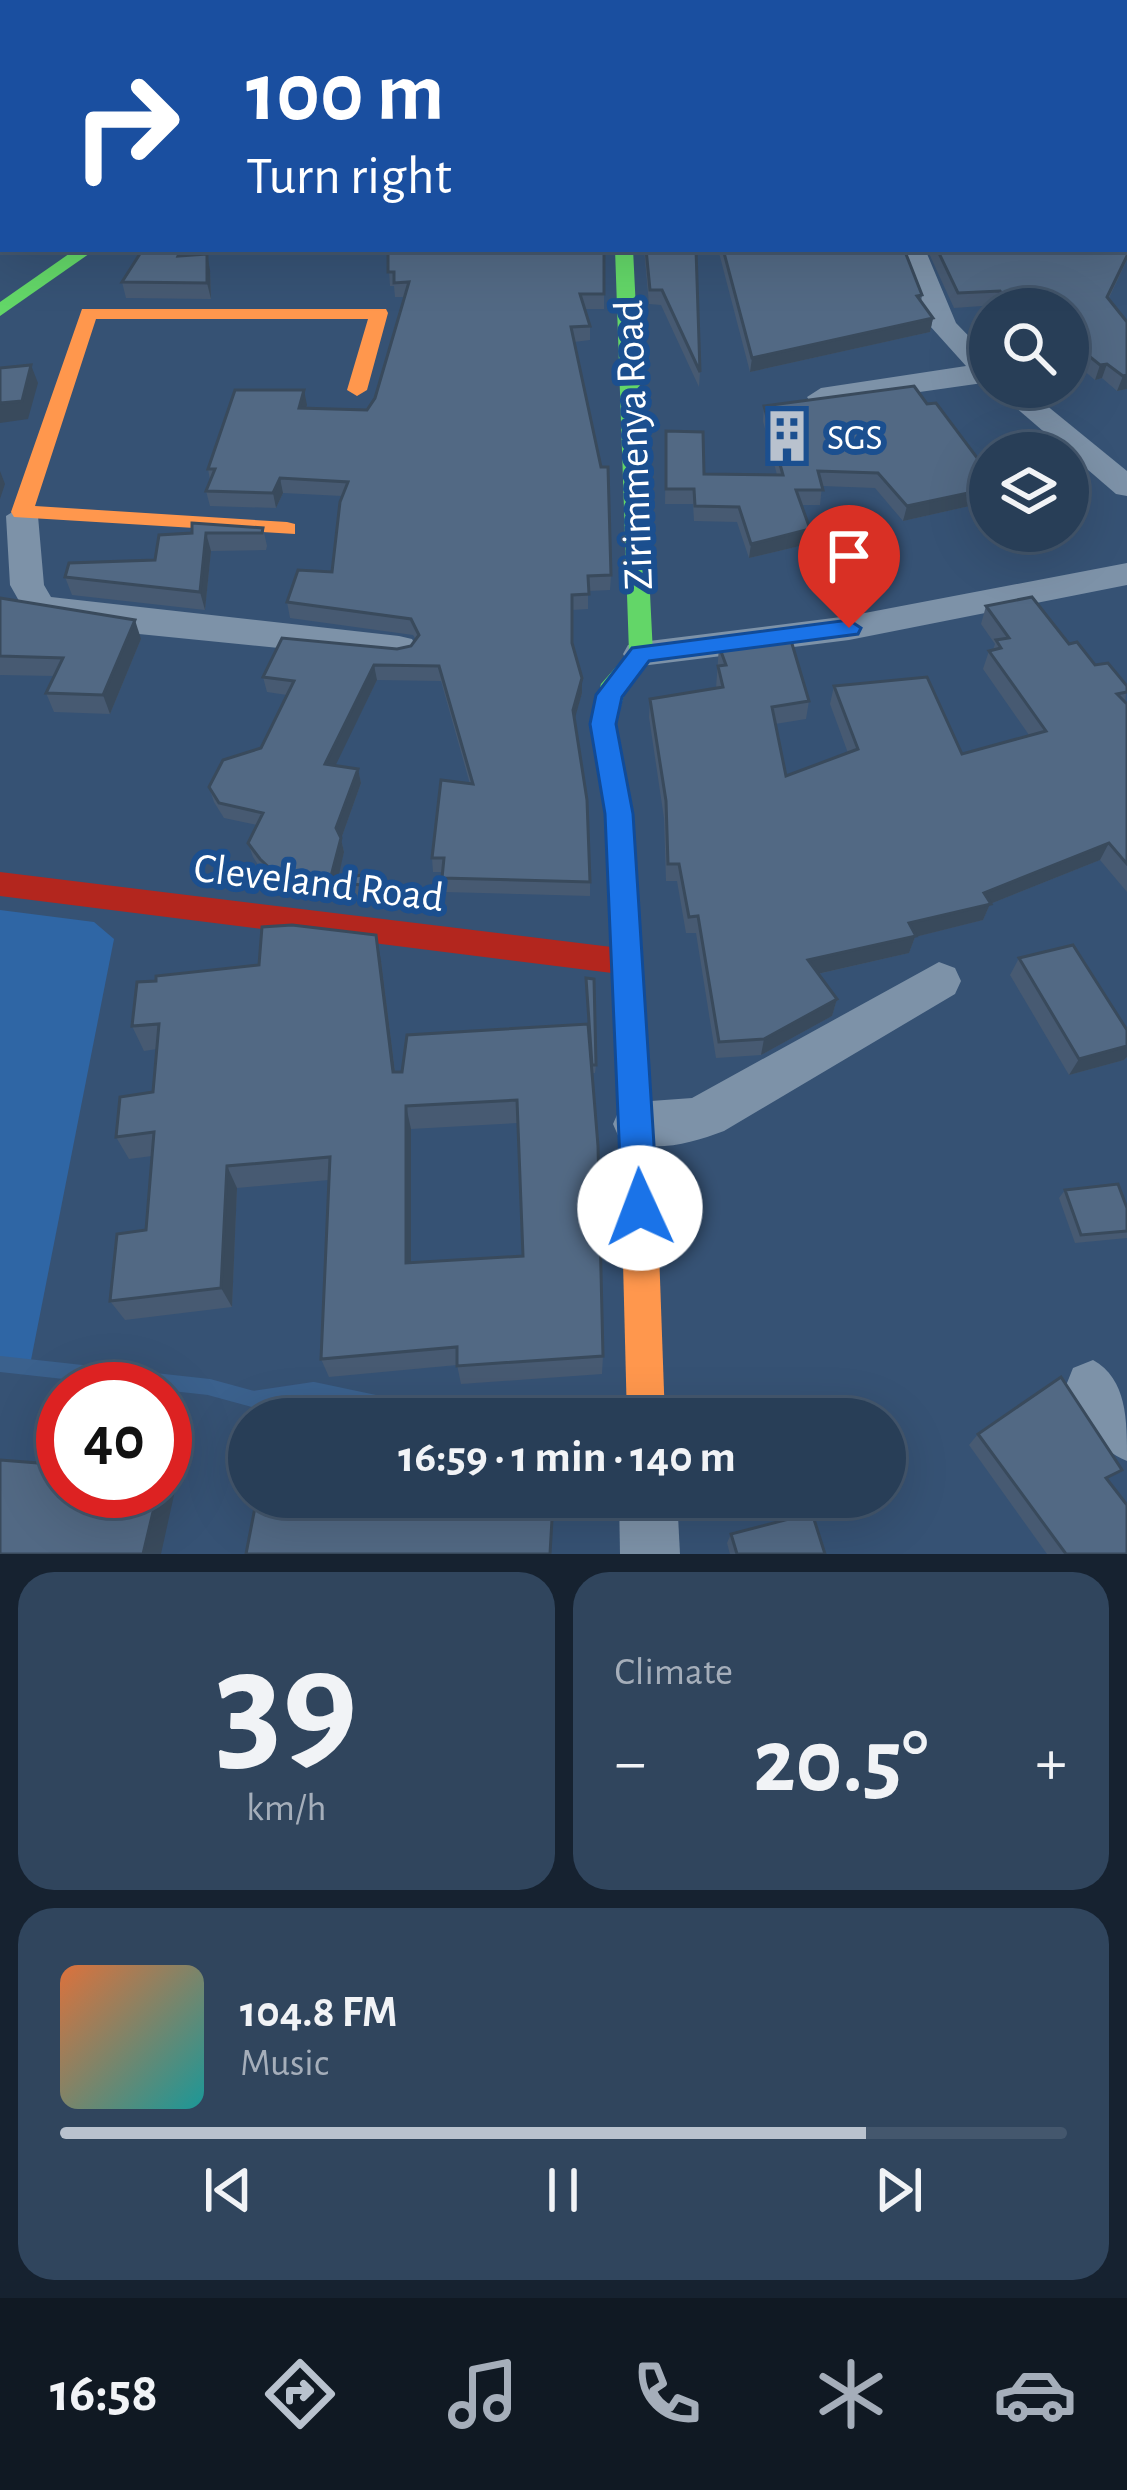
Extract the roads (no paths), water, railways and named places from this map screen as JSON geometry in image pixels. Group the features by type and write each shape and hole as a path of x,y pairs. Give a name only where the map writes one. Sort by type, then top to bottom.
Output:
{"main road":[{"path":"0,310 83,252"},
{"name":"Zirimmenya Road","path":"624,252 641,654"},
{"path":"287,529 15,518 88,313 379,313 357,390"},
{"path":"641,654 614,684 604,710 619,814 638,1124 645,1398"},
{"name":"Cleveland Road","path":"0,884 628,962"}],"street":[{"path":"915,252 944,326 969,352"},
{"path":"821,397 969,380"},
{"path":"1031,408 1127,487"},
{"path":"15,518 27,585 39,607 119,620 399,648"},
{"path":"641,654 849,628 1127,574"},
{"path":"638,1124 688,1122 707,1115 939,982"},
{"path":"1093,1388 1127,1433"},
{"path":"649,1518 650,1554"}],"waterway":[{"path":"0,1364 209,1387 249,1398"},
{"path":"260,1398 314,1390 352,1398"}],"place":[{"name":"SGS","path":"787,436"}]}
